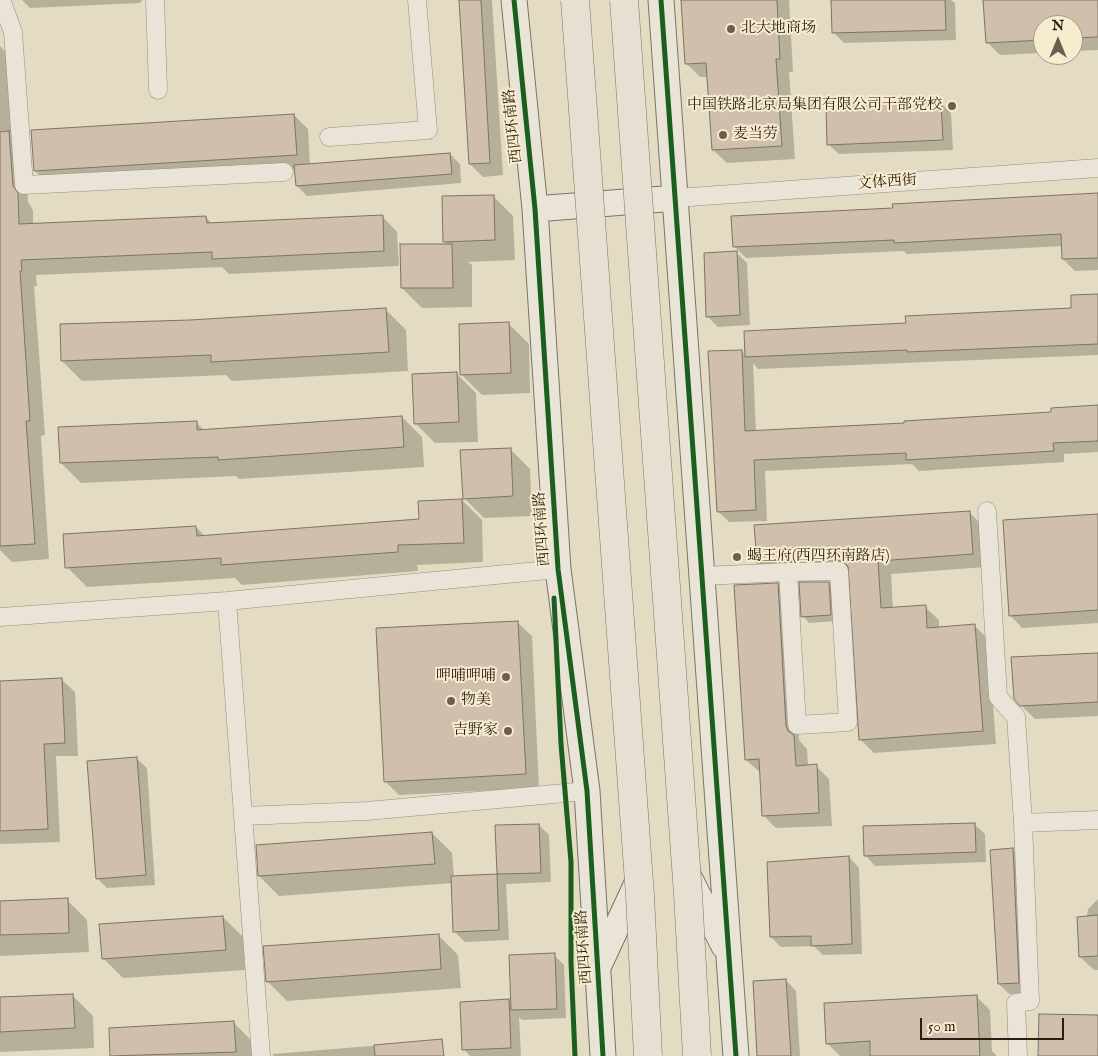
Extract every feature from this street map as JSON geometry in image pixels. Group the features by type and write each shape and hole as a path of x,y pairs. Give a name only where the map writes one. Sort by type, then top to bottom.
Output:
{"highway":[{"name":"西四环南路","path":"575,0 640,896 648,1056"},
{"path":"624,0 688,894 697,1056"}],"street":[{"path":"155,0 158,90"},
{"path":"330,137 428,130 417,0"},
{"name":"西四环南路","path":"514,0 535,209 558,569 587,791 604,1056"},
{"name":"西四环南路","path":"575,0 639,879 598,966"},
{"path":"624,0 688,876 728,955"},
{"path":"661,0 736,1056"},
{"path":"1,3 14,32 24,185 284,172"},
{"name":"文体西街","path":"676,198 1098,168"},
{"path":"535,209 676,198"},
{"path":"987,510 998,697 1016,717 1030,1001 1016,1002 1018,1056"},
{"path":"0,617 227,601 558,569"},
{"path":"702,576 788,572 839,571 848,722 797,725 788,572"},
{"path":"227,601 261,1056"},
{"path":"243,816 367,810 587,791"},
{"path":"1022,823 1098,820"}],"building":[{"path":"459,0 481,0 490,163 469,164"},
{"path":"681,0 777,0 780,59 776,59 782,146 712,150 706,63 685,64"},
{"path":"831,0 945,0 946,30 832,33"},
{"path":"983,0 1098,0 1098,37 1083,38 1083,15 1033,15 1033,41 986,43"},
{"path":"941,101 943,140 827,145 826,107"},
{"path":"294,114 297,155 34,171 31,130"},
{"path":"9,131 13,186 18,193 19,224 206,216 207,223 383,215 384,251 212,259 212,252 21,260 22,271 20,271 30,421 26,421 35,544 0,546 0,132"},
{"path":"450,153 452,174 296,186 294,165"},
{"path":"1098,193 1098,258 1062,259 1061,234 894,243 894,240 733,247 731,216 893,208 892,204"},
{"path":"494,195 495,240 443,242 442,196"},
{"path":"400,244 452,244 453,288 401,288"},
{"path":"737,251 740,315 706,317 704,253"},
{"path":"1098,294 1098,344 745,357 744,331 906,323 905,316 1071,308 1071,295"},
{"path":"386,308 389,352 211,362 211,355 61,361 60,324 190,320"},
{"path":"509,322 511,373 460,375 459,324"},
{"path":"742,350 745,431 904,423 904,421 1051,412 1051,408 1098,405 1098,441 1053,443 1054,451 906,460 906,453 754,460 756,510 717,512 708,351"},
{"path":"457,372 459,422 414,424 412,374"},
{"path":"402,416 404,447 218,460 218,457 60,463 58,427 197,421 197,430"},
{"path":"511,448 513,496 463,499 460,450"},
{"path":"462,499 464,543 398,545 398,552 221,565 221,558 65,568 63,534 196,526 197,536 419,519 418,501"},
{"path":"970,511 973,554 878,561 881,608 926,605 927,628 975,624 983,731 859,740 848,566 839,560 757,563 754,525"},
{"path":"1098,514 1098,610 1009,616 1003,520"},
{"path":"799,582 829,582 831,615 801,617"},
{"path":"778,583 786,726 788,731 794,735 796,766 817,764 819,813 762,816 759,759 745,760 734,585"},
{"name":"物美","path":"518,621 526,774 384,782 376,628"},
{"path":"1098,653 1098,702 1020,706 1014,699 1011,657"},
{"path":"62,678 65,743 44,744 48,829 0,831 0,681"},
{"path":"137,757 146,875 96,879 87,761"},
{"path":"975,823 976,852 864,856 863,826"},
{"path":"539,824 541,873 497,874 495,825"},
{"path":"432,832 435,864 258,876 256,845"},
{"path":"1013,848 1019,983 998,984 990,850"},
{"path":"849,856 852,944 811,946 811,936 770,937 767,862"},
{"path":"497,874 499,930 453,932 451,876"},
{"path":"68,898 69,933 0,935 0,901"},
{"path":"1098,915 1098,956 1079,957 1077,917"},
{"path":"223,916 226,950 102,959 99,924"},
{"path":"439,934 441,969 266,982 263,946"},
{"path":"555,953 557,1009 511,1010 509,955"},
{"path":"786,979 791,1056 757,1056 753,981"},
{"path":"73,994 75,1028 0,1032 0,997"},
{"path":"977,995 980,1056 870,1056 870,1041 826,1044 824,1003"},
{"path":"509,999 511,1048 462,1050 460,1002"},
{"path":"1039,1014 1098,1015 1098,1056 1038,1056"},
{"path":"234,1021 236,1052 110,1056 109,1028"},
{"path":"442,1039 444,1056 375,1056 374,1045"}],"cycle path":[{"path":"514,0 535,209 558,569 587,791 603,1056"},
{"path":"661,0 736,1056"},
{"path":"554,598 561,744 571,862 571,962 575,1056"}],"place":[{"name":"北大地商场","path":"731,29"},
{"name":"中国铁路北京局集团有限公司干部党校","path":"952,106"},
{"name":"麦当劳","path":"723,135"},
{"name":"蝎王府(西四环南路店)","path":"737,557"},
{"name":"呷哺呷哺","path":"506,677"},
{"name":"物美","path":"451,701"},
{"name":"吉野家","path":"508,731"}]}
